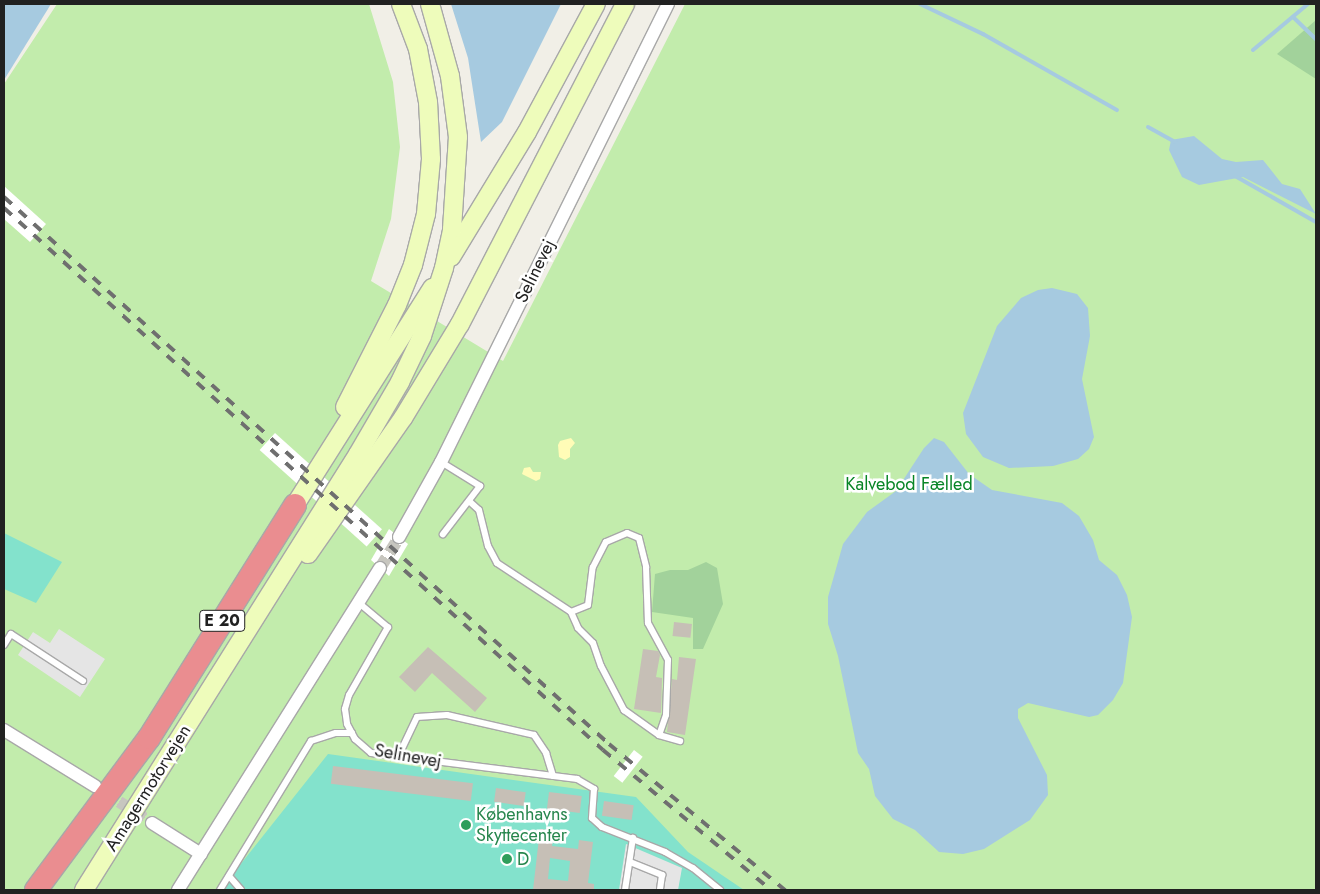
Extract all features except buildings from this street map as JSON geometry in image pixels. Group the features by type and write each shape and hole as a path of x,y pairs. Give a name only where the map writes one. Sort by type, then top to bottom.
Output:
{"highway":[{"name":"E 20","path":"149,738 295,505"},
{"path":"36,890 149,738"},
{"name":"Amagermotorvejen","path":"53,890 149,738"}],"street":[{"path":"295,505 397,305 413,265 426,214 431,158 428,102 418,49 401,4"},
{"path":"212,686 391,398 422,336 444,268 456,200 458,137 450,76 430,4"},
{"path":"295,505 527,132 596,4"},
{"path":"212,686 343,505 427,379 460,324 625,4"},
{"name":"Selinevej","path":"399,537 441,462 668,4"},
{"path":"178,890 380,568"},
{"name":"Amagermotorvejen","path":"84,890 212,686"},
{"path":"4,730 95,786"},
{"path":"152,823 201,854"}],"lane":[{"path":"441,462 480,486 443,534"},
{"path":"469,501 479,510 488,546 497,563 510,575 571,612 578,628 593,642 600,666 624,710 659,734 680,742"},
{"path":"571,612 588,605 593,567 606,542 627,533 639,538 646,567 648,623 668,660 666,715 659,734"},
{"name":"Selinevej","path":"359,603 388,627 349,695 346,709 352,734 372,753 577,779 594,789 592,818 602,827 633,838"},
{"path":"4,645 11,634 83,681"},
{"path":"398,757 417,717 447,715 534,735 546,753 553,776"},
{"path":"220,890 311,741 336,733 352,734"},
{"path":"625,890 633,838 693,868 720,890"},
{"path":"630,862 662,875 660,890"},
{"path":"229,876 241,890"}],"green space":[{"name":"Kalvebod Fælled","path":"57,4 369,4 393,82 400,147 391,219 371,281 503,361 685,4 1316,4 1316,890 4,890 4,84"},
{"path":"1316,20 1316,79 1277,54"},
{"path":"4,533 62,562 36,603 4,589"},
{"path":"706,562 717,568 723,604 703,649 693,649 693,618 652,612 655,574 670,570 688,570"},
{"name":"Københavns Skyttecenter","path":"328,754 636,797 688,852 744,890 220,890"}],"sand":[{"path":"571,438 575,443 570,449 570,457 565,460 559,457 558,445 560,441"},
{"path":"530,467 533,472 541,472 540,479 536,481 522,474 524,468"}],"shaded area":[{"path":"59,629 105,659 80,697 18,655 33,632 50,643"},
{"path":"626,844 682,868 678,890 619,890"}],"water":[{"path":"4,4 51,4 4,80"},
{"path":"451,4 561,4 502,122 481,142 468,58"},
{"path":"1194,136 1222,159 1236,162 1263,160 1282,184 1300,189 1316,214 1243,177 1199,185 1182,177 1169,150 1171,140"},
{"path":"1052,288 1077,294 1088,308 1090,336 1082,379 1094,437 1089,449 1078,459 1053,466 1009,468 983,457 966,434 963,413 997,326 1021,298 1038,290"},
{"path":"934,438 944,442 969,474 992,490 1062,503 1079,516 1093,540 1099,560 1117,575 1127,595 1132,617 1123,683 1113,700 1098,715 1089,717 1028,703 1018,709 1018,718 1047,775 1048,795 1030,820 984,849 963,854 939,852 915,830 893,819 875,796 869,769 858,753 838,656 828,624 828,597 843,544 867,512 896,491 924,448"}],"pier":[{"path":"4,186 46,224 30,242 4,219"},
{"path":"275,433 382,529 367,546 260,450"},
{"path":"389,529 408,544 389,576 371,560"},
{"path":"634,750 643,757 622,783 614,776"}],"waterway":[{"path":"920,4 983,34 1117,110"},
{"path":"1253,50 1308,4"},
{"path":"1293,17 1316,39"},
{"path":"1148,127 1175,142"},
{"path":"1235,176 1316,222"}],"tunnel":[{"path":"380,568 399,537"},
{"path":"104,792 152,823"}],"railway":[{"path":"4,197 609,744 785,890"},
{"path":"4,208 603,750 771,890"}],"place":[{"name":"Københavns Skyttecenter","path":"466,825"},
{"name":"D","path":"507,859"}]}
